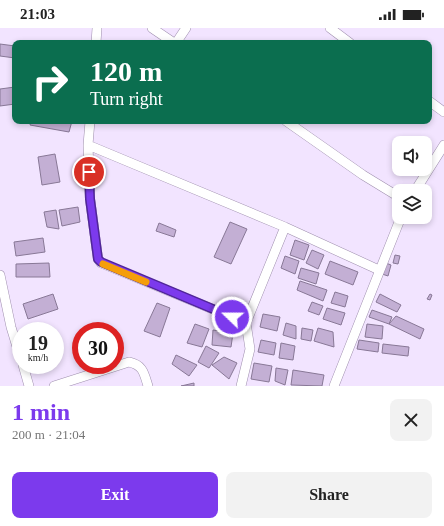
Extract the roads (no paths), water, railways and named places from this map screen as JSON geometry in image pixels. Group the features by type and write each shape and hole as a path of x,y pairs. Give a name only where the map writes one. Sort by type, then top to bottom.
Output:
{"street":[{"path":"96,40 97,28"},
{"path":"152,28 170,40"},
{"path":"177,40 186,28"},
{"path":"330,28 346,40"},
{"path":"432,103 444,112"},
{"path":"90,124 88,145 90,199 98,259 101,262 246,323"},
{"path":"290,124 362,175 392,193"},
{"path":"88,145 285,227 379,270"},
{"path":"419,184 444,145"},
{"path":"334,386 398,224"},
{"path":"241,386 250,349 246,323 285,227"},
{"path":"0,275 2,295 12,329"},
{"path":"54,386 129,362 137,364 143,369 148,386"},
{"path":"26,374 29,386"}]}
